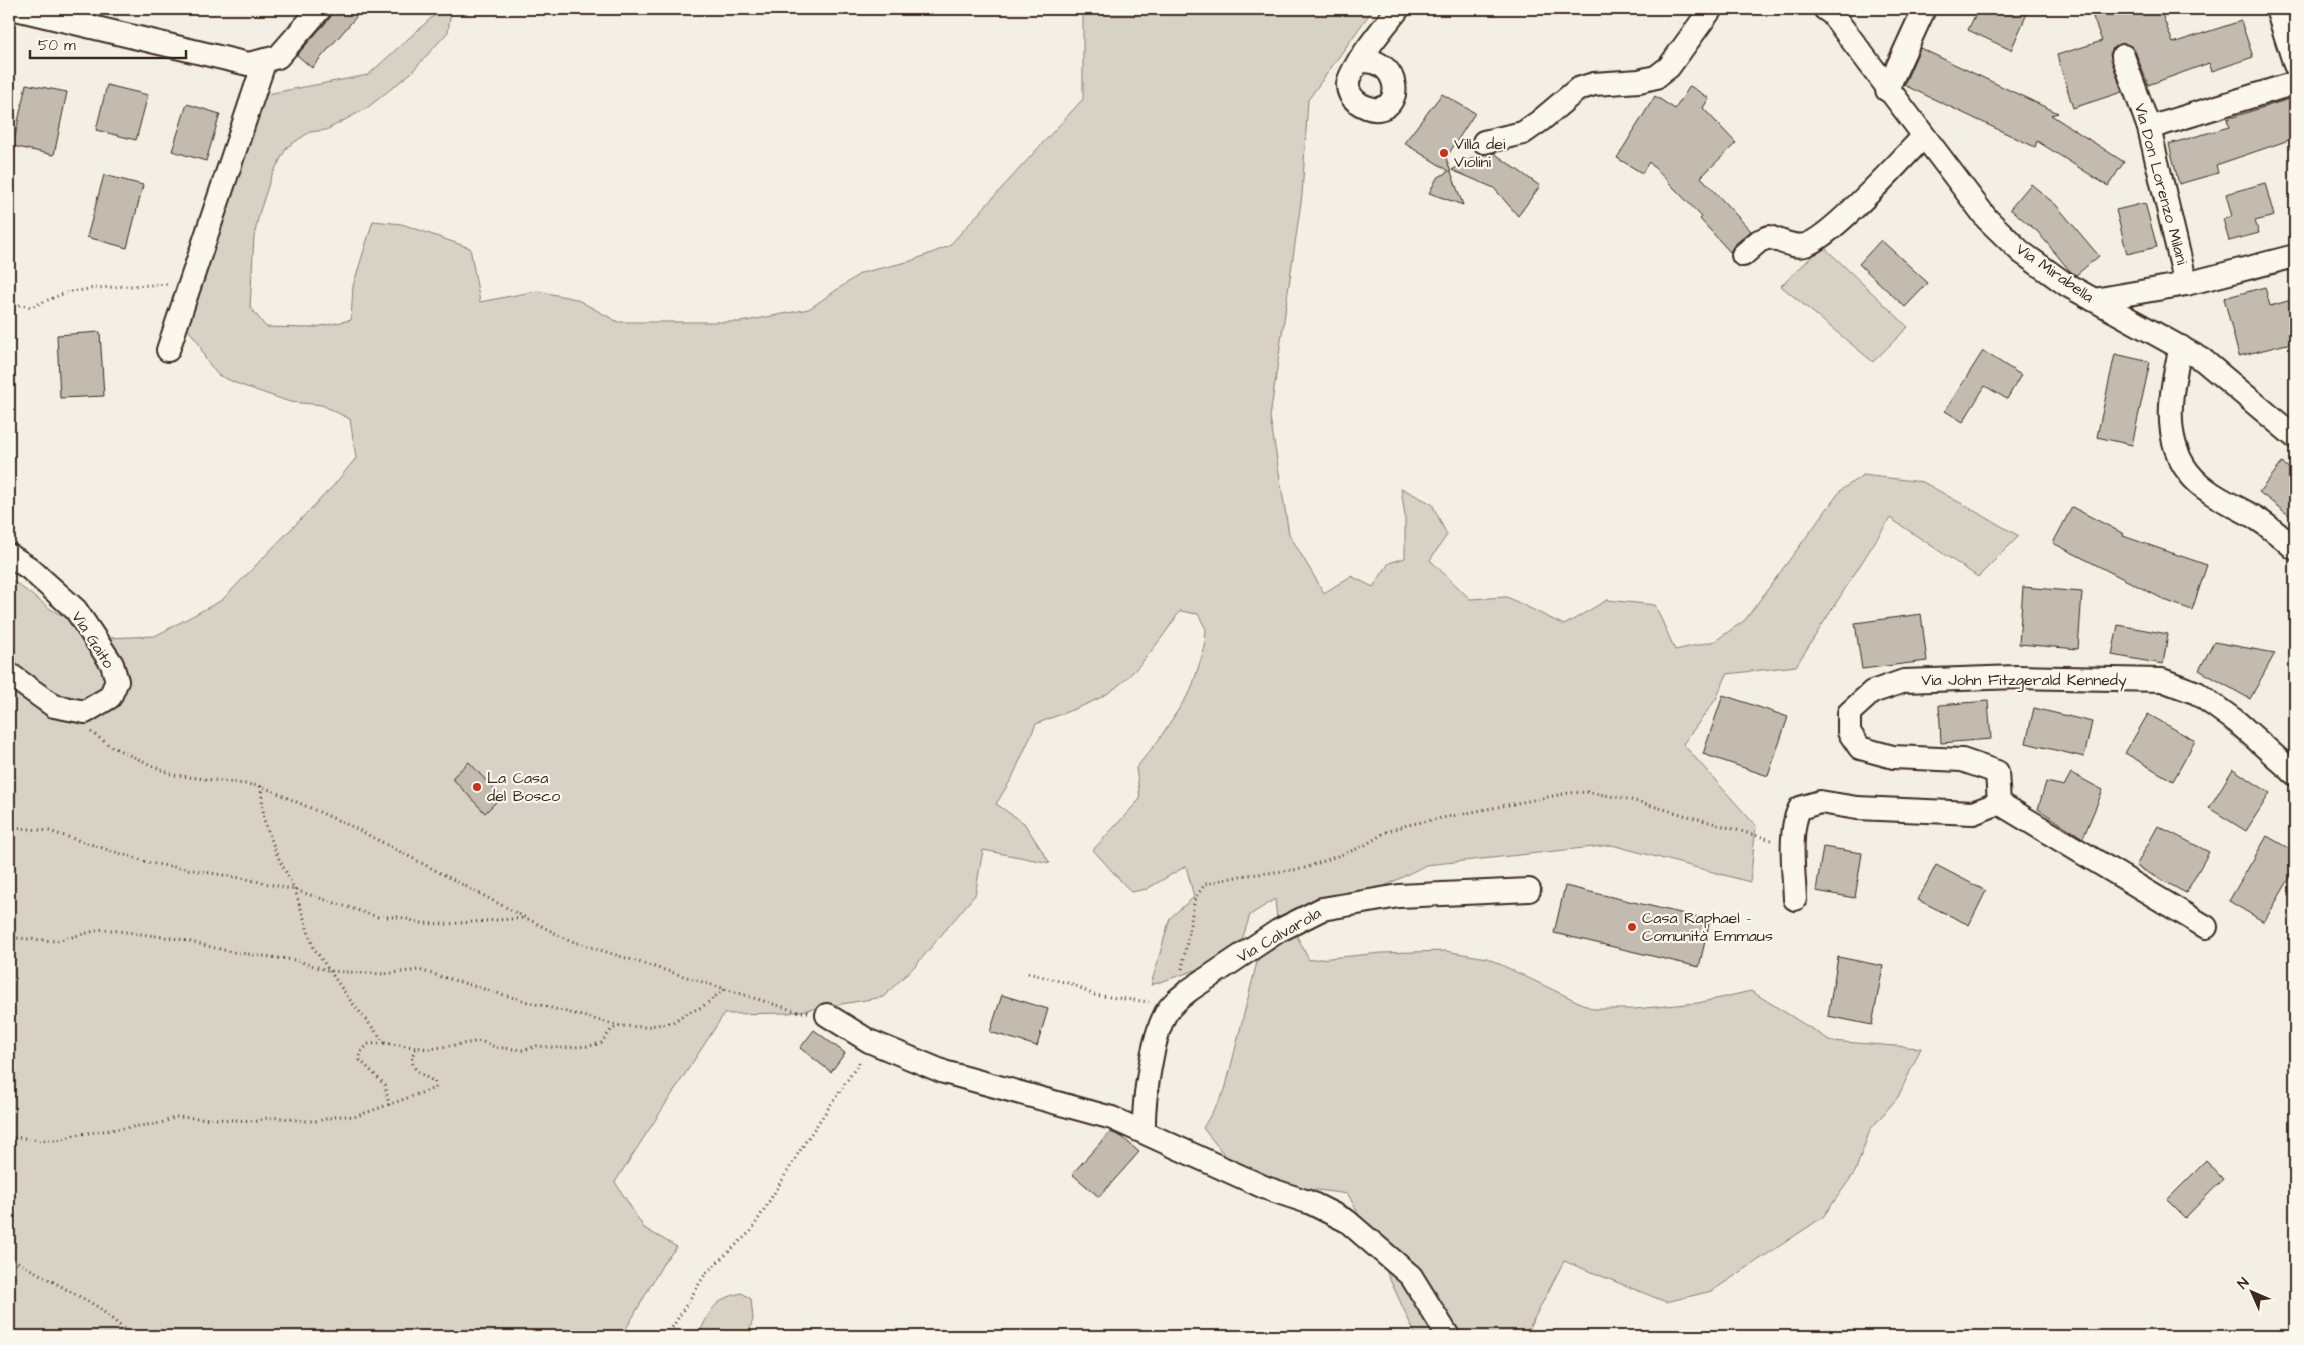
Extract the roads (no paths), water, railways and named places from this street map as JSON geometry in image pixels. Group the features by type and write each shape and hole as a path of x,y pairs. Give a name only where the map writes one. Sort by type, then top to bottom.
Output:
{"street":[{"path":"16,9 68,15 248,64 278,57 320,9"},
{"path":"1358,62 1398,9"},
{"path":"1484,142 1523,133 1578,89 1594,84 1639,81 1656,77 1668,67 1711,9"},
{"name":"Via Mirabella","path":"1826,9 1832,14 1887,90 1987,219 2021,252 2066,285 2181,347 2224,376 2295,437"},
{"path":"1887,90 1924,9"},
{"path":"2277,9 2295,66"},
{"name":"Via Don Lorenzo Milani","path":"2123,56 2149,128 2186,284"},
{"path":"168,350 265,60"},
{"path":"2149,128 2295,83"},
{"path":"1743,255 1759,241 1769,237 1794,246 1805,245 1814,241 1853,208 1923,137"},
{"path":"2094,300 2186,284 2295,256"},
{"path":"2181,347 2173,378 2170,407 2172,432 2177,451 2189,473 2206,488 2257,519 2295,550"},
{"name":"Via Gaito","path":"9,555 29,568 76,610 112,664 117,681 110,697 85,712 54,706 9,674"},
{"name":"Via John Fitzgerald Kennedy","path":"1999,802 1997,772 1962,760 1893,757 1860,748 1850,732 1849,713 1872,692 1904,681 2018,677 2162,680 2197,692 2237,722 2295,774"},
{"path":"1795,899 1794,843 1796,815 1800,808 1820,802 1857,808 1973,813 1999,802 2206,927"},
{"name":"Via Calvarola","path":"1144,1131 1143,1117 1148,1082 1161,1024 1173,1005 1278,932 1322,909 1399,896 1529,890"},
{"path":"828,1014 869,1042 944,1072 1112,1118 1266,1188 1311,1203 1347,1221 1411,1276 1448,1336"}],"place":[{"name":"Villa dei Violini","path":"1444,153"},
{"name":"La Casa del Bosco","path":"477,787"},
{"name":"Casa Raphael - Comunità Emmaus","path":"1632,927"}]}
